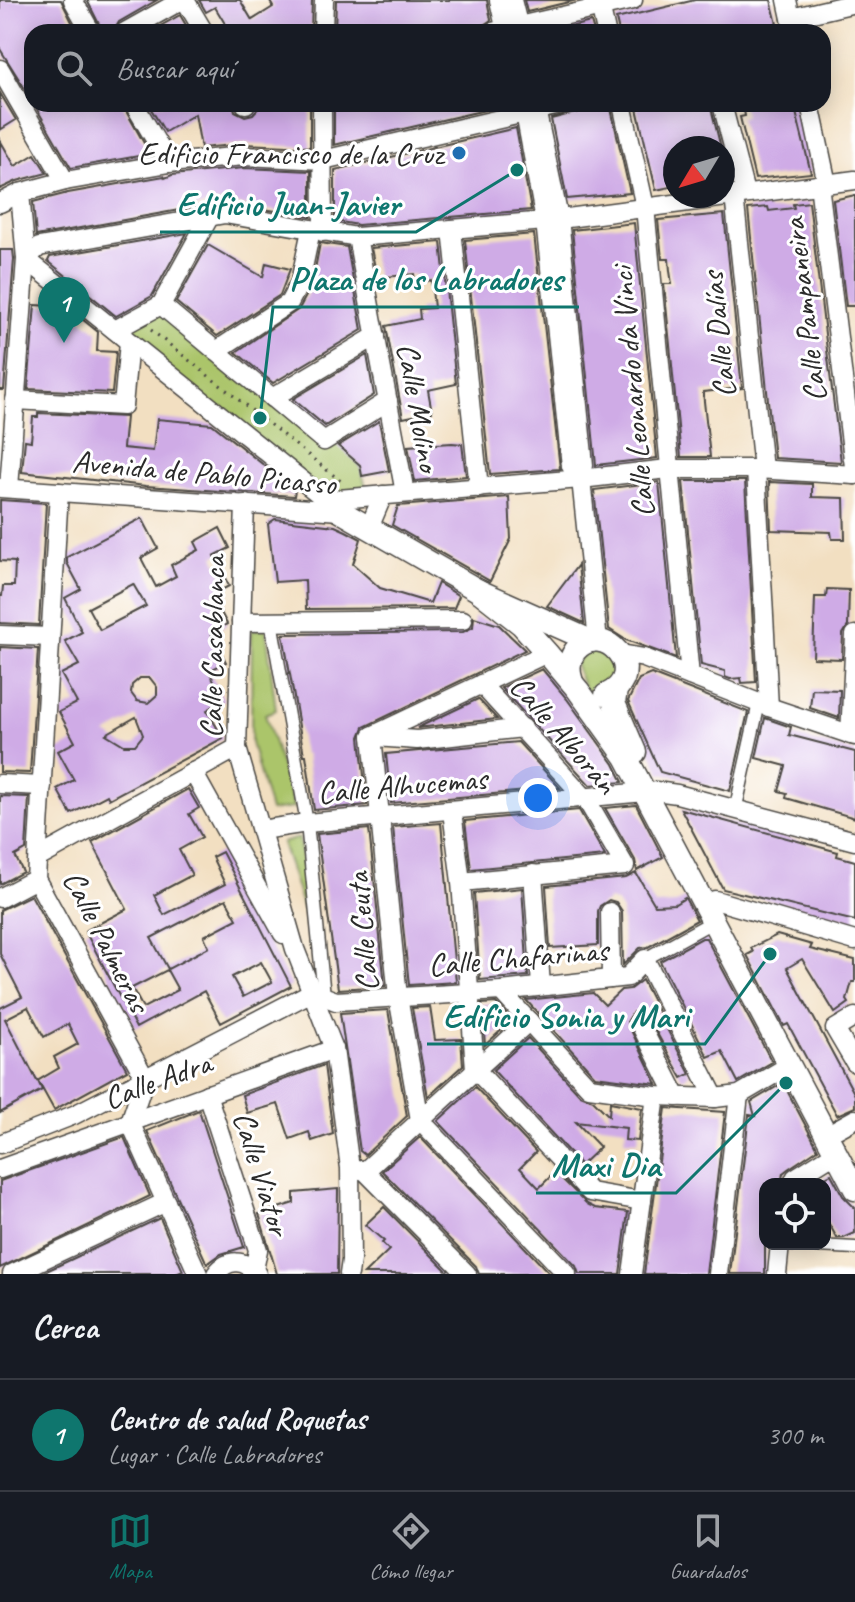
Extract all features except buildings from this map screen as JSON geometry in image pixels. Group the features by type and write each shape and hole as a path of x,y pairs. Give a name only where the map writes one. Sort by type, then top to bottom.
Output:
{"street":[{"path":"73,0 86,24"},
{"path":"140,24 184,0 199,24"},
{"path":"323,24 324,0"},
{"path":"499,0 506,24"},
{"path":"509,24 512,0"},
{"path":"529,24 600,4 633,0"},
{"path":"791,17 855,3"},
{"path":"600,4 604,24"},
{"path":"0,69 24,110"},
{"path":"15,95 24,90"},
{"path":"25,112 65,181"},
{"path":"139,112 169,163"},
{"path":"216,351 289,303 300,282 317,231 323,160 322,112"},
{"path":"0,203 20,193 65,181 169,163 244,156 323,160 514,112"},
{"path":"531,112 552,220 571,466 581,479 595,641"},
{"name":"Calle Leonardo da Vinci","path":"624,112 645,207 690,676"},
{"name":"Calle Dalías","path":"724,112 739,194 759,469 764,705"},
{"name":"Calle Pampaneira","path":"811,112 823,184 855,475"},
{"path":"26,259 39,247 225,214 357,237 552,220 855,180"},
{"path":"4,488 15,400 26,259 20,193"},
{"path":"15,400 123,406 122,336 137,318 161,305 210,216"},
{"path":"452,229 479,488"},
{"name":"Calle Molino","path":"357,237 405,493"},
{"path":"26,259 333,506 361,497 668,469 759,469 855,475"},
{"path":"161,305 324,441 388,401"},
{"path":"272,398 376,336"},
{"name":"Avenida de Pablo Picasso","path":"4,488 245,504 333,506 479,591 595,641"},
{"name":"Calle Palmeras","path":"59,492 36,879 145,1078"},
{"name":"Calle Molino","path":"369,528 383,495"},
{"name":"Calle Casablanca","path":"245,504 237,748 304,973"},
{"name":"Avenida de Pablo Picasso","path":"479,591 521,624 547,653 575,686 650,792"},
{"path":"241,622 463,620"},
{"path":"271,621 307,823 318,994"},
{"path":"0,635 50,637"},
{"path":"621,654 625,669 616,690 593,697 575,686 569,668 573,653 595,641 607,643 621,654 644,658 853,736 855,635"},
{"path":"372,736 547,653"},
{"name":"Calle Alborán","path":"481,684 586,799 625,866 533,874"},
{"name":"Avenida de Pablo Picasso","path":"616,690 614,703 650,792 714,911 790,1065 845,1156 855,1189"},
{"path":"735,811 764,705"},
{"path":"372,736 417,740 523,728"},
{"name":"Calle Ceuta","path":"372,736 398,997 420,1120"},
{"path":"38,858 237,748"},
{"name":"Calle Casablanca","path":"193,772 318,994 334,1049 358,1170 349,1274"},
{"path":"0,784 42,786"},
{"name":"Calle Alhucemas","path":"261,830 307,823 650,792 677,794 855,841"},
{"path":"452,811 461,882 475,1069 590,1192 642,1201"},
{"path":"461,882 533,874 541,986"},
{"path":"0,898 36,879"},
{"path":"714,911 855,941"},
{"name":"Avenida de Pablo Picasso","path":"714,911 846,1124 845,1156"},
{"name":"Calle Chafarinas","path":"318,994 336,1001 501,991 628,977 645,959 714,911"},
{"path":"610,912 611,979"},
{"path":"645,959 715,1098"},
{"path":"501,991 589,1087 656,1096 715,1098 739,1095 790,1065"},
{"name":"Calle Adra","path":"0,1144 74,1115 318,994"},
{"path":"855,1017 835,1029 855,1063"},
{"path":"467,1274 358,1170 420,1120 529,1021"},
{"path":"639,1022 677,1097"},
{"name":"Calle Adra","path":"0,1169 334,1049"},
{"path":"145,1078 130,1122 198,1274"},
{"name":"Calle Viator","path":"207,1094 258,1250 255,1272"},
{"path":"718,1274 739,1095"},
{"path":"632,1274 656,1096"},
{"path":"420,1120 567,1274"},
{"path":"795,1178 845,1156"},
{"path":"12,1274 166,1202"},
{"path":"831,1247 855,1248"},
{"path":"777,1274 779,1250"},
{"path":"216,1274 221,1268 236,1262 244,1263 255,1272"}],"path":[{"path":"137,318 361,497"}],"green space":[{"path":"161,305 360,464 368,496 326,500 115,330"},
{"path":"266,629 276,710 265,714 294,808 270,811 251,743 252,630"},
{"path":"600,646 620,668 598,693 584,689 574,661"},
{"path":"299,838 311,933 282,843"}],"place":[{"name":"Edificio Francisco de la Cruz","path":"459,153"},
{"name":"Edificio Juan-Javier","path":"517,170"},
{"name":"Centro de salud Roquetas","path":"64,343"},
{"name":"Plaza de los Labradores","path":"260,418"},
{"name":"Edificio Sonia y Mari","path":"770,954"},
{"name":"Maxi Dia","path":"786,1083"}]}
